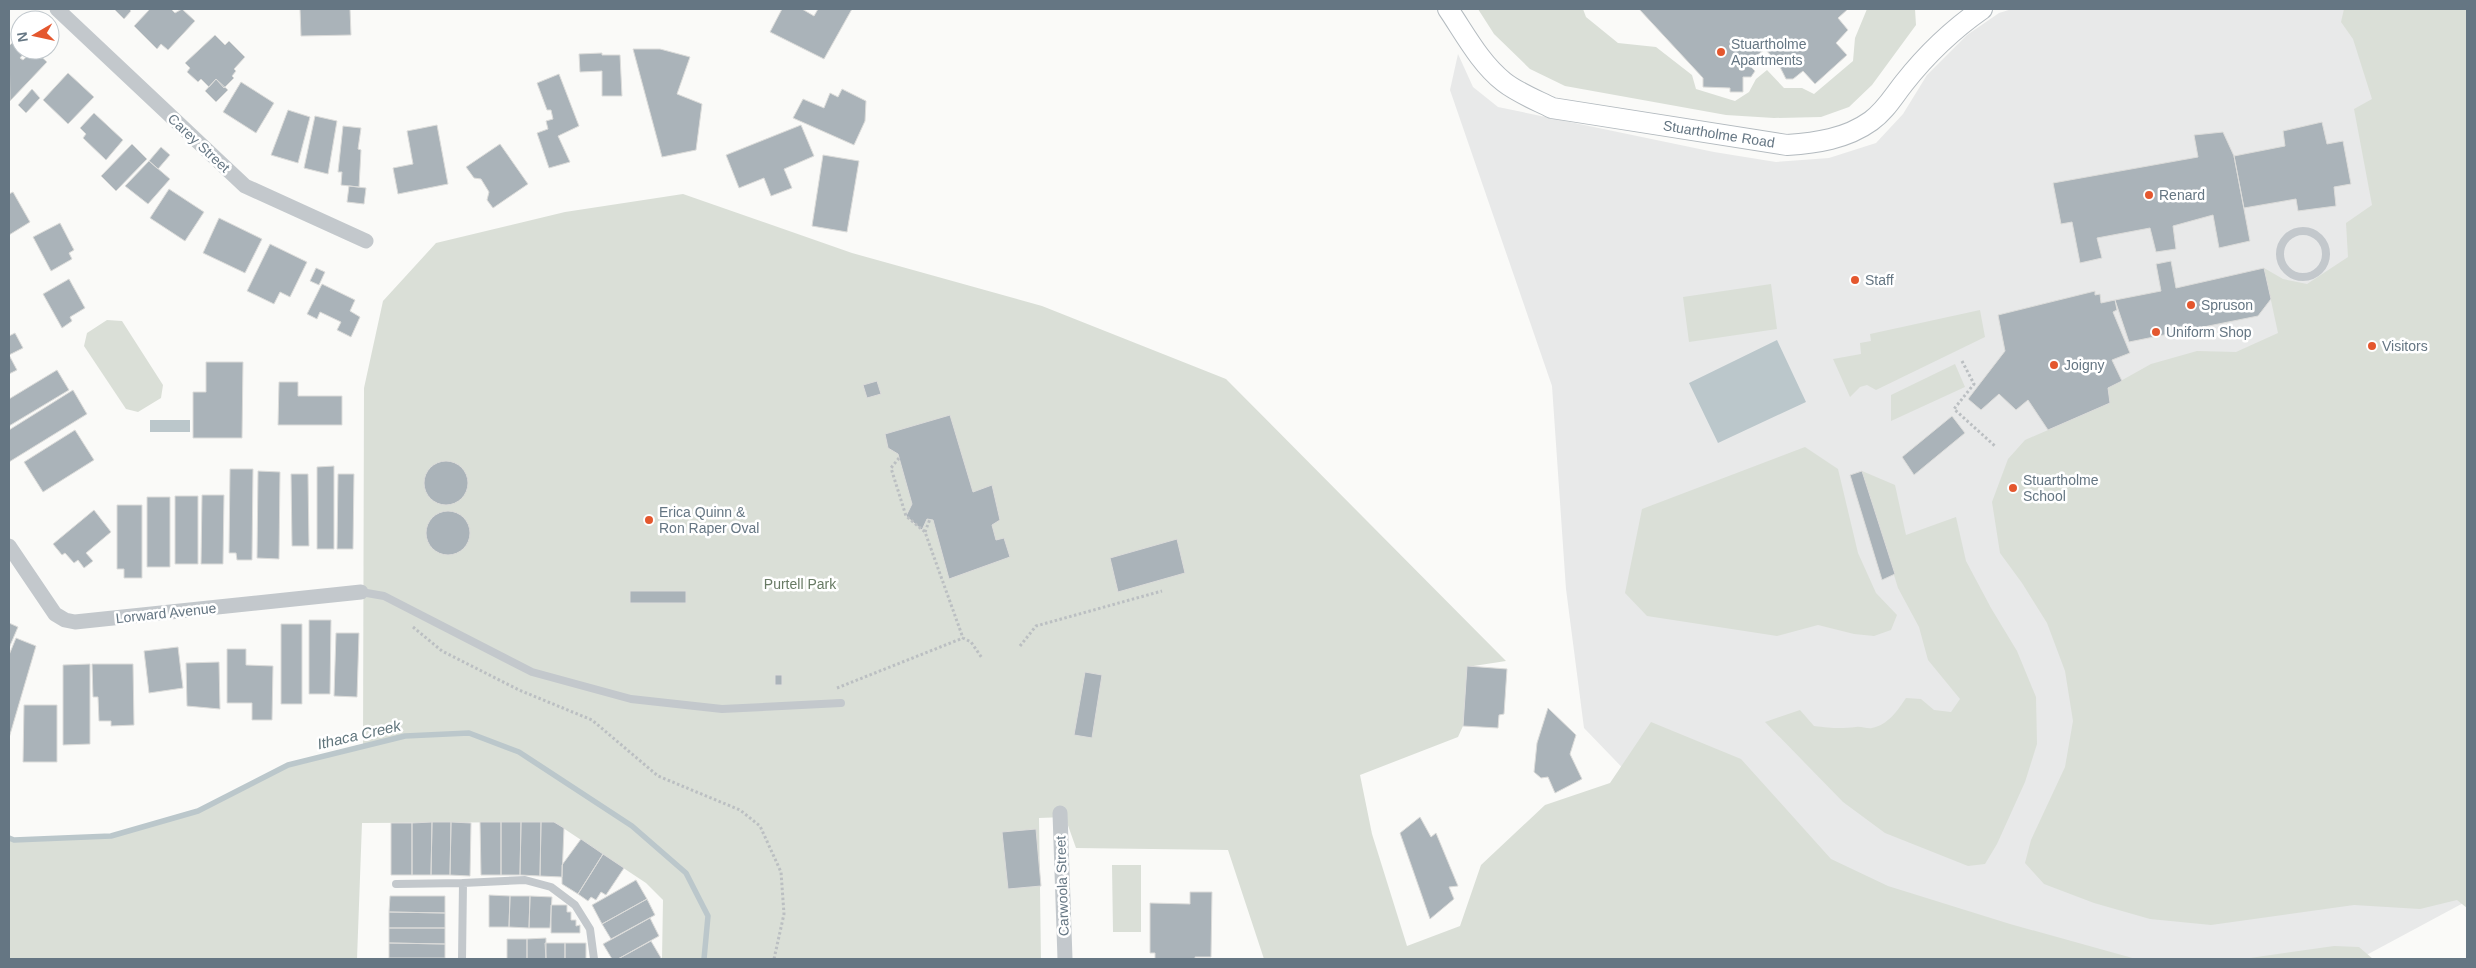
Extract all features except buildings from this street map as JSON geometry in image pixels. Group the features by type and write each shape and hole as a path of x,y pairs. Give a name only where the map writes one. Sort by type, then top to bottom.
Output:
{"main road":[{"name":"Stuartholme Road","path":"1448,9 1482,60 1504,82 1552,108 1787,145 1819,143 1848,134 1871,121 1890,104 1904,84 1942,40 1982,9"}],"street":[{"name":"Carey Street","path":"56,9 245,186 366,240"},
{"name":"Lorward Avenue","path":"9,546 55,614 65,620 75,622 360,592"},
{"name":"Carwoola Street","path":"1060,813 1065,959"}],"lane":[{"path":"2306,230 2314,233 2322,240 2327,256 2319,271 2304,277 2288,272 2283,265 2280,251 2289,235 2306,230"},
{"path":"360,592 384,596 532,672 631,699 722,709 841,703"},
{"path":"396,884 525,880 552,887 575,905 590,928 594,959"},
{"path":"462,959 463,883"}],"path":[{"path":"1962,360 1974,384 1954,409 1995,446"},
{"path":"899,458 891,468 906,516 925,532 963,638 971,642 982,658"},
{"path":"925,532 930,519"},
{"path":"1020,646 1036,626 1162,591"},
{"path":"409,622 442,651 519,690 592,720 658,776 740,810 760,826 781,872 782,881 784,914 774,959"},
{"path":"837,688 963,638"}],"shaded area":[{"name":"Stuartholme School","path":"2012,9 2451,9 2467,203 2467,901 2359,959 1776,959 1639,785 1584,728 1566,589 1552,386 1450,90 1458,54 1473,87 1498,107 1714,152 1776,162 1829,158 1876,143 1903,114 1927,75 1967,35 1999,13"},
{"path":"1777,340 1806,402 1718,443 1689,383"},
{"path":"150,420 190,420 190,432 150,432"}],"green space":[{"path":"1478,9 1583,9 1586,17 1618,43 1656,47 1692,75 1696,89 1735,101 1749,92 1756,79 1767,70 1784,88 1802,88 1814,94 1853,61 1855,38 1867,9 1915,9 1916,25 1872,85 1849,107 1821,117 1774,118 1726,115 1565,86 1530,69 1494,34"},
{"path":"2344,9 2467,9 2467,908 2457,900 2420,909 2354,905 2211,925 2150,919 2094,903 2044,884 2025,863 2031,840 2065,767 2073,721 2065,671 2047,623 2022,583 2000,553 1992,502 2008,459 2025,440 2110,403 2108,388 2151,364 2197,351 2236,352 2278,333 2264,268 2283,279 2307,284 2348,257 2346,223 2372,205 2354,109 2372,99 2353,39 2341,22"},
{"name":"Purtell Park","path":"683,194 852,253 1042,306 1226,379 1506,661 1467,667 1463,726 1458,737 1360,775 1372,834 1407,946 1460,926 1481,865 1545,805 1610,783 1651,722 1741,759 1831,859 1888,886 2010,924 2136,959 1264,959 1228,850 1076,848 1065,817 1039,818 1041,959 662,959 663,900 646,883 554,822 362,823 357,959 9,959 9,838 14,840 111,836 198,811 288,765 363,747 364,388 383,301 436,243 565,212"},
{"path":"1771,284 1777,329 1689,342 1683,297"},
{"path":"1980,310 1985,337 1876,390 1867,385 1860,387 1850,397 1833,359 1861,354 1860,343 1871,341 1870,334"},
{"path":"107,320 122,321 163,385 161,398 138,412 126,409 84,346 87,333"},
{"path":"1955,364 1965,387 1891,421 1891,395"},
{"path":"1805,447 1838,469 1858,553 1876,593 1897,615 1891,630 1874,636 1854,634 1818,625 1777,636 1647,616 1625,593 1642,509"},
{"path":"1862,471 1895,485 1906,535 1956,517 1966,561 2017,651 2036,697 2037,744 2025,782 1997,844 1985,864 1968,866 1885,833 1843,802 1765,722 1800,710 1814,726 1872,728 1888,720 1906,698 1921,699 1934,710 1951,712 1960,699 1928,660 1919,627 1898,588"},
{"path":"1112,865 1141,865 1141,932 1113,932"},
{"path":"2334,946 2359,947 2373,959 2243,959"}],"waterway":[{"name":"Ithaca Creek","path":"9,838 14,840 111,836 198,811 288,765 405,736 469,733 519,752 632,826 686,873 708,916 704,959"}],"place":[{"name":"Stuartholme Apartments","path":"1721,52"},
{"name":"Renard","path":"2149,195"},
{"name":"Staff","path":"1855,280"},
{"name":"Spruson","path":"2191,305"},
{"name":"Uniform Shop","path":"2156,332"},
{"name":"Visitors","path":"2372,346"},
{"name":"Joigny","path":"2054,365"},
{"name":"Stuartholme School","path":"2013,488"},
{"name":"Erica Quinn & Ron Raper Oval","path":"649,520"}]}
